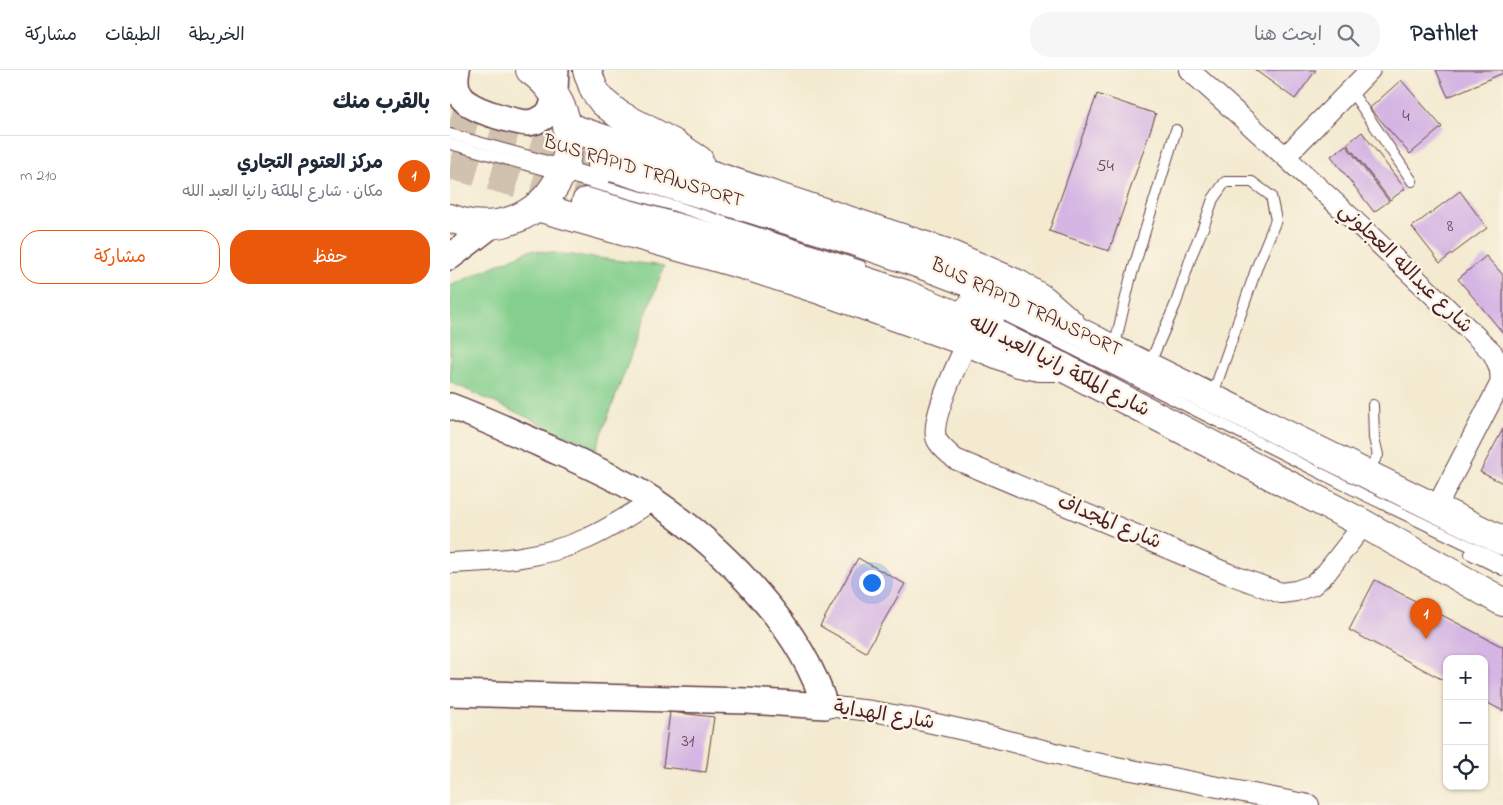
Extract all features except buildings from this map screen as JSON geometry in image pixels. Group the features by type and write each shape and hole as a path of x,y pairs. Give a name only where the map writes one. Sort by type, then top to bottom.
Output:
{"main road":[{"path":"450,218 465,223 493,224 516,219 537,207 547,197 563,170 569,140 568,127 555,82 548,85 530,70"},
{"path":"587,70 594,90 610,108 673,143 729,181"},
{"path":"568,127 947,253 1018,284 1044,300 1080,331"},
{"name":"شارع الملكة رانيا العبد الله","path":"602,164 857,242 971,283 1080,331 1114,350 1503,541"},
{"name":"شارع الملكة رانيا العبد الله","path":"586,202 843,274 896,291 963,318 1062,367 1364,524 1503,602"},
{"path":"537,207 743,265 967,342 1019,363 1038,367 1062,367"}],"street":[{"path":"457,70 454,85 462,103 471,108 519,122 536,122 544,118 554,103 555,82"},
{"name":"شارع عبدالله العجلوني","path":"1189,70 1286,156 1492,352 1502,375 1500,384 1436,508"},
{"path":"1286,156 1370,70"},
{"path":"450,258 493,224"},
{"name":"شارع المجداف","path":"967,342 938,413 935,427 936,438 944,449 956,459 1229,574 1281,593 1296,591 1313,585 1326,573 1364,524"},
{"path":"450,406 504,427 588,465 653,500 710,543 772,610 790,634 815,679 824,706"},
{"path":"450,563 484,562 553,551 604,531 653,500"},
{"name":"شارع الهداية","path":"450,692 747,701 872,711 970,731 1081,760 1309,805"}],"lane":[{"path":"1351,91 1412,181"},
{"path":"1114,350 1130,280 1176,130"},
{"name":"BUS RAPID TRANSPORT","path":"450,134 675,206 872,265"},
{"name":"BUS RAPID TRANSPORT","path":"450,144 563,170"},
{"path":"1149,367 1176,303 1213,199 1225,182 1252,182 1271,196 1276,220 1258,264 1212,398"},
{"name":"BUS RAPID TRANSPORT","path":"1503,562 956,296 987,314 1095,365 1503,570"},
{"path":"1365,473 1378,455 1374,438 1373,405"}],"green space":[{"path":"530,250 664,266 596,449 450,382 450,286"}],"tunnel":[{"path":"450,120 602,164"},
{"path":"450,165 586,202"}],"place":[{"name":"مركز العتوم التجاري","path":"1426,639"}]}
